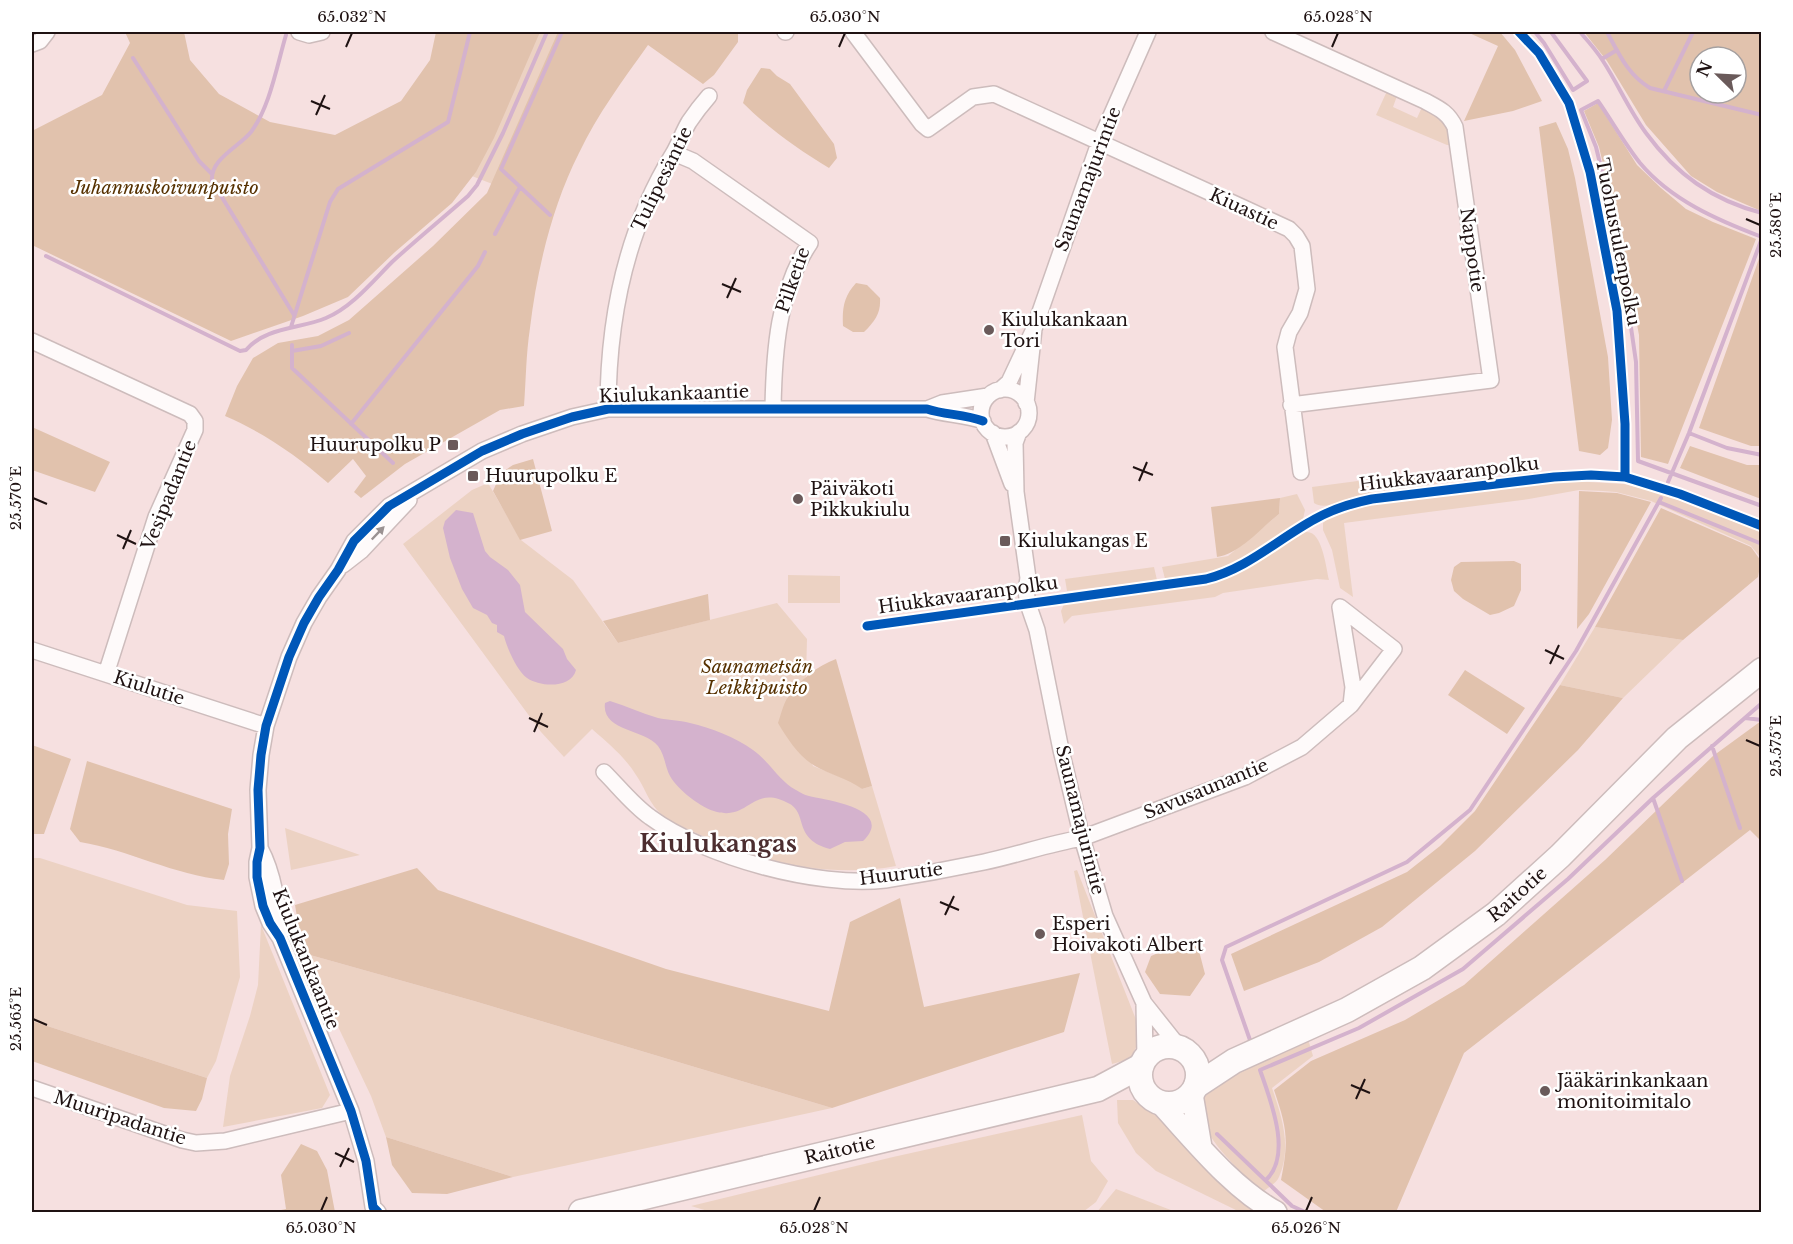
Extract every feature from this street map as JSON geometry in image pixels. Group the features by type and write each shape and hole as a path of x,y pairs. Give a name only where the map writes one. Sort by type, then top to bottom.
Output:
{"main road":[{"name":"Raitotie","path":"1194,1090 1234,1061 1347,1010 1422,968 1496,914 1560,856 1677,738 1761,670"},
{"name":"Raitotie","path":"581,1212 1098,1089 1143,1062 1152,1051 1160,1047 1170,1046 1186,1053 1234,1061"},
{"path":"1143,1062 1141,1084 1152,1097 1177,1103 1194,1090 1199,1077 1186,1053"},
{"name":"Raitotie","path":"1098,1089 1152,1097"}],"street":[{"path":"32,44 40,41 47,32"},
{"path":"300,32 309,35 322,32"},
{"path":"853,32 928,129 973,97 994,94 1100,143"},
{"name":"Saunamajurintie","path":"994,393 1009,382 1034,329 1100,143 1148,32"},
{"name":"Nappotie","path":"1273,32 1425,101 1444,111 1451,118 1455,127 1491,380 1291,405"},
{"name":"Tulipesäntie","path":"608,409 610,341 619,291 634,236 653,189 690,121 709,96"},
{"name":"Kiuastie","path":"1100,143 1246,208 1289,230 1296,236 1302,246 1307,289 1300,313 1289,333 1285,347 1301,472"},
{"name":"Pilketie","path":"674,153 693,161 810,243 792,276 780,314 773,408"},
{"name":"Saunamajurintie","path":"1026,403 1034,329"},
{"name":"Vesipadantie","path":"32,341 190,414 195,420 195,430 156,517 106,674"},
{"path":"1016,392 1026,403 1029,411 1028,419 1019,432 1006,437 993,433 983,421 982,408 994,393 1016,392"},
{"name":"Kiulukankaantie","path":"927,409 942,403 994,393"},
{"name":"Kiulukankaantie","path":"374,1211 366,1161 351,1111 280,938 263,906 256,862 260,848 258,790 261,755 276,690 293,648 319,597 338,570 354,541 368,524 389,507 482,451 572,417 608,409 927,409 983,421"},
{"name":"Saunamajurintie","path":"1019,432 1015,443 1016,492 1028,578 1026,591 1028,604 1037,630 1061,750 1082,838 1105,916 1144,1003 1186,1053"},
{"name":"Saunamajurintie","path":"993,433 1016,492"},
{"name":"Savusaunantie","path":"1082,838 1245,777 1302,747 1351,705 1394,649 1340,607 1353,687 1351,705"},
{"name":"Kiulutie","path":"32,650 267,726"},
{"name":"Huurutie","path":"604,772 649,817 698,843 753,864 795,874 837,880 883,880 985,862 1082,838"},
{"name":"Saunamajurintie","path":"1143,1062 1144,1003"},
{"name":"Muuripadantie","path":"32,1088 196,1143 225,1141 351,1111"},
{"path":"1194,1090 1200,1147"},
{"path":"1152,1097 1246,1191 1276,1212"}],"green space":[{"name":"Juhannuskoivunpuisto","path":"125,32 184,32 190,60 219,94 270,122 335,135 401,101 430,60 436,32 540,32 494,138 476,172 452,203 395,252 348,297 303,316 231,341 32,245 32,131 102,95 130,43"},
{"path":"508,32 654,32 500,187 454,169"},
{"path":"558,32 738,32 738,42 714,75 703,84 648,45 594,125 569,173 553,216 541,261 528,348 524,406 500,410 405,464 361,498 354,492 366,476 353,459 328,483 279,445 225,416 237,386 253,358 278,343 318,336 349,320 433,246 487,193"},
{"path":"1467,32 1500,32 1515,50 1542,101 1513,111 1464,121 1498,46"},
{"path":"1584,32 1761,32 1761,211 1717,192 1691,176 1646,125 1607,61"},
{"path":"761,68 770,69 790,84 834,144 837,158 829,168 784,138 743,103 747,90"},
{"path":"1387,91 1397,96 1393,107 1417,118 1422,107 1440,118 1446,126 1452,145 1447,145 1376,115"},
{"path":"1598,103 1637,165 1661,188 1686,209 1756,239 1668,464 1641,457 1639,335 1619,230 1599,147 1584,111"},
{"path":"1556,122 1568,149 1575,178 1608,357 1612,420 1608,448 1600,455 1579,451 1539,127"},
{"path":"1761,253 1761,446 1751,446 1699,428"},
{"path":"856,283 867,285 880,298 876,316 864,332 853,332 843,326 845,303"},
{"path":"32,427 110,462 95,492 32,470"},
{"path":"1690,446 1747,465 1761,465 1761,499 1680,468"},
{"path":"533,459 552,531 520,540 493,491 501,473 513,465"},
{"path":"1494,463 1495,469 1490,478 1390,490 1357,496 1324,506 1314,503 1312,487"},
{"path":"1572,481 1624,484 1660,493 1761,532 1761,558 1751,546 1651,501 1616,492 1579,490 1529,499 1344,523 1353,597 1340,588 1332,550 1323,530 1323,523 1337,514 1366,505"},
{"name":"Saunametsän Leikkipuisto","path":"488,483 521,540 573,580 618,643 777,603 807,639 806,677 787,698 813,766 853,782 862,789 872,786 896,866 844,870 818,869 765,859 715,842 661,814 651,802 627,762 592,729 564,757 541,732 403,544 472,490"},
{"path":"1579,491 1617,493 1651,502 1589,614 1577,629"},
{"path":"1297,494 1305,510 1303,519 1258,550 1235,564 1211,573 1165,579 1162,567 1228,556 1279,514 1280,498"},
{"path":"1280,498 1279,514 1242,546 1217,557 1211,507"},
{"path":"1661,508 1751,547 1761,561 1758,577 1683,640 1595,627"},
{"path":"1306,532 1311,533 1320,543 1329,580 1317,579 1223,593 1215,597 1072,616 1064,624 1061,611 1064,604 1212,583 1237,573"},
{"path":"1514,561 1521,564 1521,590 1514,606 1490,615 1454,591 1451,580 1454,567 1461,562"},
{"path":"1154,567 1157,580 1067,591 1065,579"},
{"path":"788,575 840,576 840,603 788,603"},
{"path":"708,594 710,620 618,643 603,621"},
{"path":"1595,627 1683,640 1623,698 1560,685"},
{"path":"836,659 872,786 862,789 809,762 794,747 778,723 786,700 798,685 809,674"},
{"path":"1465,670 1525,708 1507,734 1448,695"},
{"path":"1560,685 1623,698 1578,750 1475,851 1382,927 1319,962 1244,991 1231,954 1407,872 1440,846 1475,811"},
{"path":"1761,721 1761,841 1750,830 1464,1053 1396,1212 1326,1212 1281,1180 1286,1144 1282,1114 1274,1090 1311,1061 1405,1020 1464,985 1605,860 1713,756"},
{"path":"32,745 71,759 44,834 32,834"},
{"path":"87,761 232,809 228,834 229,864 224,880 187,873 80,842 70,829"},
{"path":"285,828 360,855 291,870"},
{"path":"32,858 40,858 187,905 237,911 240,977 216,1061 207,1078 32,1021"},
{"path":"417,868 438,890 666,969 829,1011 850,922 900,898 924,1007 1080,973 1064,1032 832,1108 474,1001 303,953 295,905"},
{"path":"1077,870 1137,1022 1139,1033 1130,1059 1112,1064 1074,871"},
{"path":"261,925 330,1095 322,1108 223,1127 230,1076 258,985"},
{"path":"1184,942 1198,947 1205,974 1190,996 1160,994 1145,972 1151,956"},
{"path":"303,953 474,1001 832,1108 513,1177 386,1137 371,1096"},
{"path":"32,1021 207,1078 202,1099 196,1111 164,1108 32,1061"},
{"path":"1308,1039 1313,1056 1272,1088 1282,1121 1285,1155 1278,1179 1262,1193 1226,1157 1210,1136 1201,1114 1203,1101 1211,1089 1225,1078 1261,1059"},
{"path":"1117,1100 1133,1100 1168,1124 1259,1212 1240,1212 1156,1171 1136,1153 1118,1123"},
{"path":"1082,1115 1091,1161 1108,1181 1096,1202 1083,1212 711,1212 691,1206 893,1157"},
{"path":"386,1137 513,1177 447,1194 412,1193 392,1165"},
{"path":"301,1144 317,1151 327,1170 335,1212 271,1212 286,1209 281,1175"},
{"path":"1116,1189 1176,1212 1097,1212"}],"shaded area":[{"path":"456,510 473,513 485,551 508,570 520,585 525,612 563,649 567,659 576,670 568,681 547,684 527,678 513,659 504,636 497,632 497,625 492,623 487,615 473,608 462,589 450,558 443,528 445,521"},
{"path":"610,701 658,718 698,725 731,737 759,755 784,782 796,790 807,796 855,808 865,814 871,821 871,830 863,841 845,842 830,849 818,845 811,839 795,809 778,799 759,799 737,811 728,813 704,807 674,781 668,772 662,753 652,740 625,729 610,719 605,703"}],"waterway":[{"path":"291,327 330,202 338,189 448,122 470,32"},
{"path":"46,256 240,351 246,350 254,342 273,333 326,318 353,301 392,262 468,196 477,185 503,133 547,32"},
{"path":"550,215 501,169 562,32"},
{"path":"1535,32 1573,90 1587,81 1551,32"},
{"path":"1580,32 1601,57 1640,124 1670,161 1696,184 1711,193 1744,208 1762,213"},
{"path":"1607,32 1630,70 1650,88 1762,115"},
{"path":"1664,91 1693,32"},
{"path":"286,35 268,98 258,122 246,138 220,160 213,173 212,181 294,315"},
{"path":"1602,59 1617,50"},
{"path":"133,58 199,161 212,174"},
{"path":"1762,237 1696,208 1666,188 1640,163 1598,101 1581,110 1596,147 1623,272 1636,362 1638,461 1762,506"},
{"path":"495,234 520,187"},
{"path":"1668,482 1689,433 1762,238"},
{"path":"351,424 478,266 485,252"},
{"path":"292,351 321,346 349,333"},
{"path":"292,345 292,368 393,463"},
{"path":"1689,433 1727,448 1762,455"},
{"path":"1251,1043 1222,960 1226,947 1407,862 1470,810 1576,651 1661,498"},
{"path":"1659,502 1762,544"},
{"path":"1653,798 1762,703"},
{"path":"1745,718 1762,720"},
{"path":"1712,746 1740,828"},
{"path":"1266,1180 1274,1169 1279,1142 1277,1126 1260,1070 1359,1028 1463,969 1568,879 1653,798 1682,881"},
{"path":"1217,1134 1292,1206 1305,1212"}],"cycle path":[{"name":"Tuohustulenpolku","path":"1519,32 1539,53 1569,103 1590,172 1617,311 1625,424 1625,477"},
{"path":"378,1212 373,1207 366,1161 351,1111 280,938 263,906 257,877 260,848 258,790 266,726 289,657 304,623 354,541 389,506 482,451 572,417 608,409 927,409 983,421"},
{"name":"Hiukkavaaranpolku","path":"867,626 1206,579 1235,568 1315,519 1350,504 1372,499 1554,477 1591,475 1625,477 1680,494 1762,526"}],"place":[{"name":"Kiulukankaan Tori","path":"989,330"},
{"name":"Huurupolku P","path":"453,445"},
{"name":"Huurupolku E","path":"473,476"},
{"name":"Päiväkoti Pikkukiulu","path":"798,499"},
{"name":"Kiulukangas E","path":"1005,541"},
{"name":"Esperi Hoivakoti Albert","path":"1040,934"},
{"name":"Jääkärinkankaan monitoimitalo","path":"1545,1091"}],"district":[{"name":"Kiulukangas","path":"718,844"}]}
